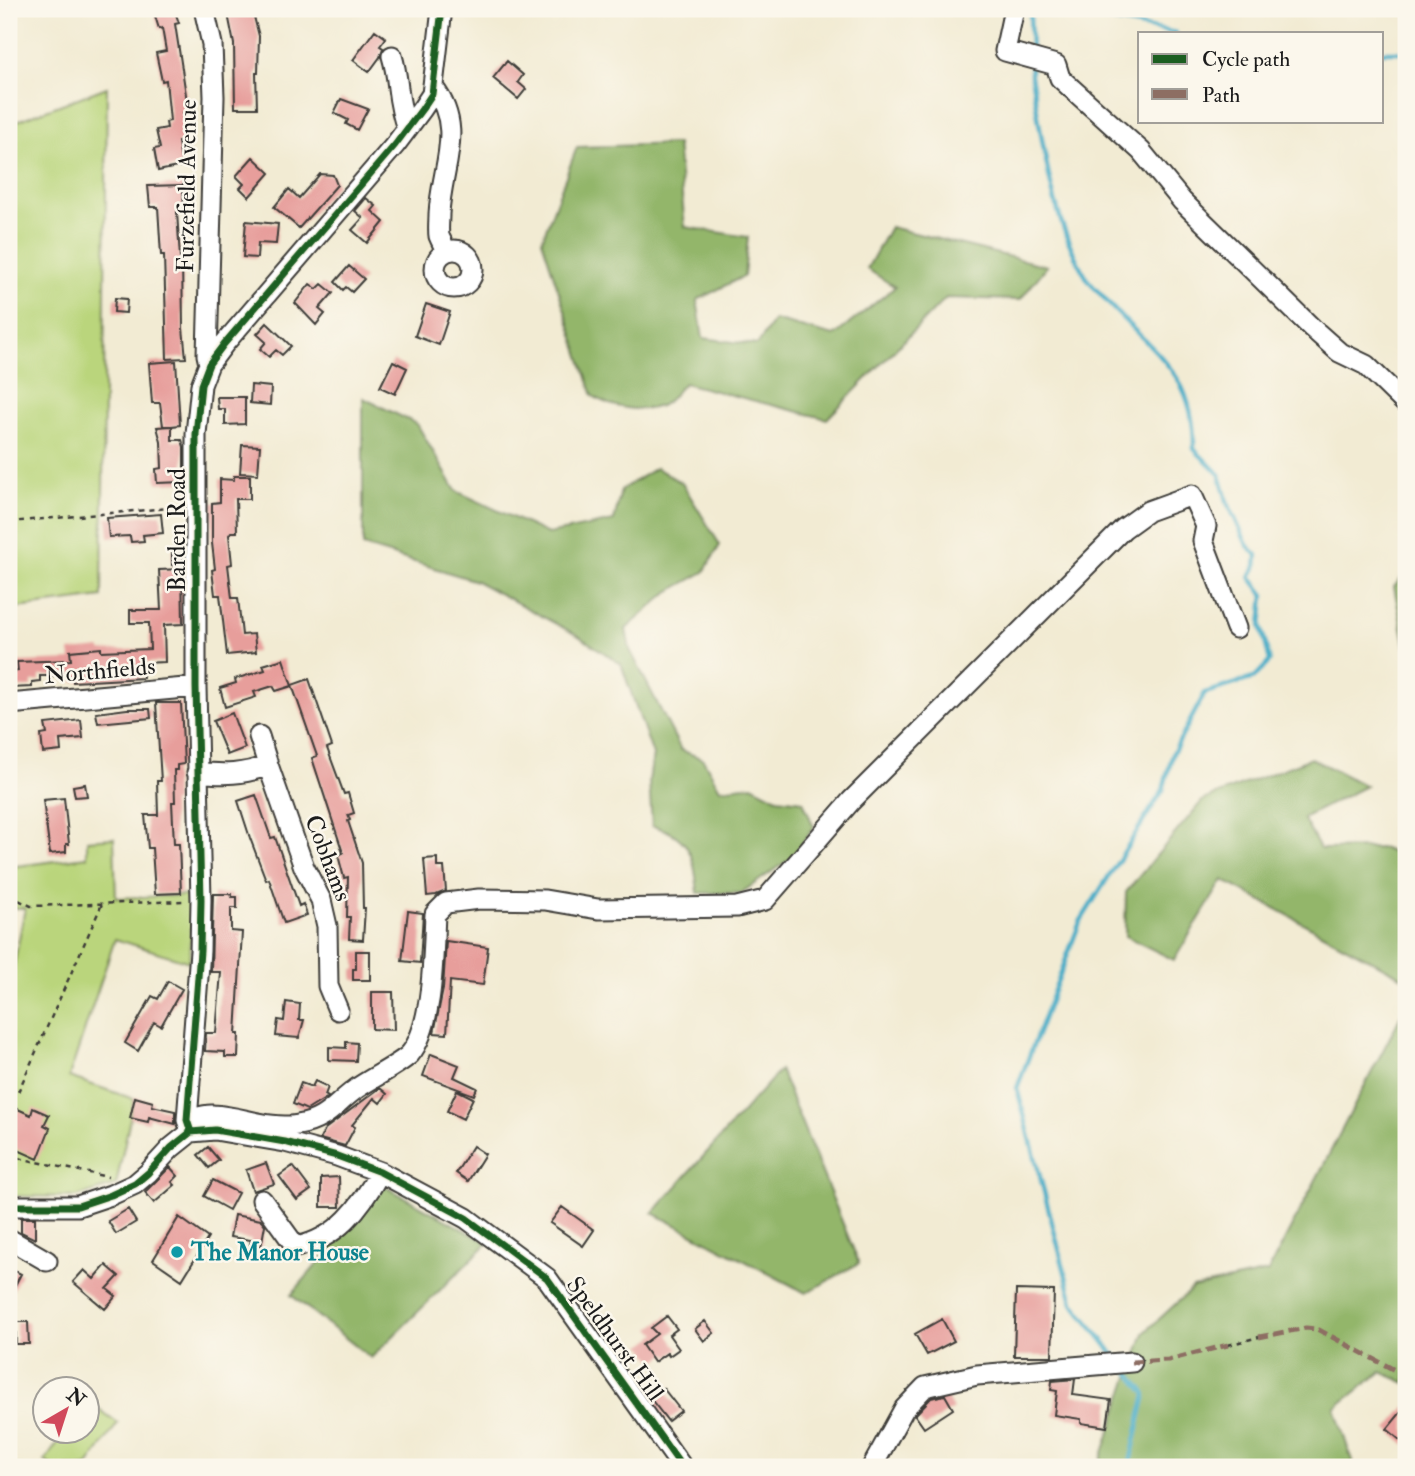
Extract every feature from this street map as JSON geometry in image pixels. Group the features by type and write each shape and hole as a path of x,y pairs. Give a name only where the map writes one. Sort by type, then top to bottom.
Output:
{"street":[{"name":"Furzefield Avenue","path":"204,9 212,44 214,97 207,355 209,364"},
{"name":"Barden Road","path":"189,1126 201,900 196,687 196,434 201,385 209,364 395,145 432,94 442,9"},
{"path":"1014,9 1004,51 1056,65 1060,78 1141,151 1182,201 1235,254 1339,352 1366,365 1406,404"},
{"path":"392,56 397,76 399,109 407,128"},
{"path":"433,87 443,99 450,126 439,235 446,251"},
{"path":"9,1206 78,1206 111,1195 135,1184 189,1126 211,1114 266,1125 298,1125 319,1119 334,1110 352,1091 408,1056 421,1037 430,989 435,914 446,903 479,899 545,901 598,909 737,907 765,900 851,801 1058,593 1124,529 1148,511 1192,495 1206,526 1203,541 1236,628"},
{"name":"Northfields","path":"9,705 196,687"},
{"name":"Cobhams","path":"259,736 304,867 321,900 327,926 328,986 338,1010"},
{"path":"197,772 224,776 250,772 268,765"},
{"name":"Speldhurst Hill","path":"189,1126 285,1142 337,1156 380,1172 466,1219 547,1278 682,1467"},
{"path":"262,1200 296,1247 316,1243 344,1223 365,1199 380,1172"},
{"path":"9,1239 47,1261"},
{"path":"872,1467 904,1409 925,1387 977,1375 1132,1362"}],"path":[{"path":"9,522 196,505"},
{"path":"9,900 16,899 31,906 201,900"},
{"path":"9,1096 18,1092 102,904"},
{"path":"9,1156 135,1184"},
{"path":"1228,1345 1259,1337"}],"green space":[{"path":"107,87 102,597 9,609 9,124"},
{"path":"677,144 685,227 748,237 744,276 697,300 703,338 757,345 774,320 834,336 895,287 867,269 890,227 1047,266 1020,300 946,298 827,419 684,383 667,402 656,407 638,409 609,404 593,396 542,240 577,147"},
{"path":"363,398 417,424 456,491 548,534 614,521 621,490 656,468 682,483 720,545 704,572 668,592 626,629 630,650 681,750 703,759 720,789 752,785 777,798 803,801 814,827 790,859 741,893 698,893 695,869 688,849 675,835 652,826 649,781 653,755 621,664 577,635 476,581 363,546"},
{"path":"1406,572 1406,648 1394,587"},
{"path":"1311,758 1366,786 1303,818 1320,849 1382,848 1406,859 1406,979 1223,880 1174,960 1125,936 1126,892 1203,800"},
{"path":"114,838 116,898 194,895 189,962 115,939 69,1077 134,1099 116,1185 77,1197 9,1196 9,991 25,908 9,908 9,867 87,857 87,840"},
{"path":"1406,1006 1406,1383 1381,1372 1335,1408 1354,1467 1098,1467 1144,1333 1193,1288 1268,1272"},
{"path":"780,1070 859,1263 806,1293 653,1213"},
{"path":"384,1186 488,1243 371,1358 291,1295"},
{"path":"102,1411 118,1423 87,1467 54,1467 45,1461 57,1444 102,1444"}],"building":[{"path":"153,9 174,9 179,23 175,24 189,114 183,114 188,140 178,142 182,166 158,171 154,149 160,148 156,130 167,128 166,122 170,121 166,80 162,81 156,53 166,51 162,28 159,29"},
{"path":"227,9 252,9 259,36 257,108 235,108 234,44"},
{"path":"375,30 386,38 380,46 383,48 380,57 369,72 353,60"},
{"path":"507,61 523,75 518,82 526,89 518,99 493,78"},
{"path":"341,99 368,109 357,130 346,124 348,120 334,113"},
{"path":"253,157 270,173 249,197 240,188 244,184 236,176"},
{"path":"320,174 333,175 337,185 299,228 274,207 289,189 299,198"},
{"path":"183,185 184,212 177,212 182,258 186,358 167,359 164,255 161,255 158,207 150,207 148,186"},
{"path":"366,198 376,206 372,211 384,222 367,243 352,230 363,218 355,211"},
{"path":"246,221 278,224 276,244 258,243 257,258 243,257"},
{"path":"349,266 364,279 352,292 346,287 343,290 335,282"},
{"path":"310,284 317,289 322,284 333,293 319,309 325,314 316,325 295,303"},
{"path":"115,298 127,299 126,313 114,312"},
{"path":"426,304 450,312 439,345 415,336"},
{"path":"267,323 291,346 282,355 276,350 269,357 260,349 266,342 257,334"},
{"path":"176,361 180,425 163,426 160,403 152,403 149,363"},
{"path":"393,361 407,368 395,394 380,387"},
{"path":"251,385 271,387 270,405 250,403"},
{"path":"217,397 245,397 245,424 225,425 225,409 218,409"},
{"path":"172,426 172,440 182,440 184,447 184,482 157,483 156,469 162,468 161,442 157,427"},
{"path":"242,445 260,446 258,474 240,473"},
{"path":"234,476 250,476 250,499 236,499 237,532 231,532 229,535 232,564 228,565 232,598 238,598 242,635 254,634 256,652 227,655 220,595 215,595 212,570 215,569 212,503 220,502 220,479 234,480"},
{"path":"161,514 163,533 143,535 144,541 131,542 130,536 109,537 107,518"},
{"path":"172,550 183,551 183,566 172,565"},
{"path":"182,569 183,624 164,625 165,662 142,663 143,678 73,682 72,676 40,676 40,681 32,682 32,687 9,688 9,672 18,671 17,662 71,660 70,651 101,648 101,651 150,649 149,623 130,623 130,610 161,610 159,570"},
{"path":"283,659 292,686 276,691 273,686 254,692 256,697 225,707 220,688 236,683 235,679 265,670 263,665"},
{"path":"309,679 332,746 327,748 344,794 348,793 354,813 348,815 348,821 362,863 365,908 363,940 349,939 348,877 344,878 338,855 343,853 312,758 317,756 292,685"},
{"path":"156,703 181,703 184,764 177,765 177,770 174,770 175,802 172,802 174,844 179,844 181,893 155,894 152,848 148,848 145,815 158,815 157,781 161,781"},
{"path":"150,709 151,718 98,723 96,713"},
{"path":"232,713 245,748 227,755 213,721"},
{"path":"81,720 83,738 60,740 61,751 43,753 41,735 47,734 45,724"},
{"path":"85,784 87,796 75,797 73,786"},
{"path":"256,795 271,838 275,837 299,906 303,904 307,915 284,923 238,801"},
{"path":"64,798 69,844 66,844 66,852 50,854 43,800"},
{"path":"437,858 437,867 444,867 446,891 427,896 424,859"},
{"path":"213,894 231,894 232,897 237,897 237,908 231,908 231,931 242,932 236,1034 239,1034 238,1057 225,1057 225,1052 205,1051 206,1033 216,1033 221,972 211,972"},
{"path":"408,911 423,913 420,963 402,961"},
{"path":"446,941 488,947 483,985 450,981 447,1034 434,1033 443,989"},
{"path":"356,951 370,951 370,980 353,980"},
{"path":"168,981 182,989 161,1026 154,1022 138,1051 125,1043 152,996 158,999"},
{"path":"372,992 393,992 394,1030 372,1029"},
{"path":"286,1002 300,1004 299,1020 304,1020 299,1038 276,1036 278,1020 284,1021"},
{"path":"346,1042 357,1043 356,1061 329,1060 329,1047 346,1048"},
{"path":"431,1054 459,1065 454,1077 477,1088 474,1095 423,1076"},
{"path":"315,1081 328,1087 325,1095 328,1097 307,1110 293,1104 301,1083 312,1087"},
{"path":"380,1088 387,1094 380,1103 374,1098 352,1125 355,1127 345,1146 320,1139 325,1129"},
{"path":"457,1090 473,1098 463,1119 447,1111"},
{"path":"135,1097 153,1102 152,1106 175,1111 175,1124 149,1117 148,1122 130,1118"},
{"path":"9,1105 31,1115 33,1108 49,1115 44,1125 50,1128 38,1159 9,1146"},
{"path":"473,1146 485,1154 468,1181 456,1173"},
{"path":"208,1147 219,1160 209,1168 198,1155"},
{"path":"266,1163 274,1184 253,1191 246,1170"},
{"path":"293,1166 311,1190 297,1200 279,1176"},
{"path":"170,1167 178,1176 172,1182 175,1185 154,1203 145,1192"},
{"path":"339,1177 340,1207 321,1207 321,1178"},
{"path":"213,1180 238,1193 229,1210 204,1196"},
{"path":"562,1207 594,1230 583,1246 550,1223"},
{"path":"128,1209 136,1222 116,1234 108,1221"},
{"path":"234,1215 261,1220 265,1225 261,1247 250,1245 251,1240 230,1237"},
{"path":"179,1217 208,1238 182,1280 153,1260"},
{"path":"21,1218 35,1218 35,1239 21,1232"},
{"path":"106,1265 119,1276 107,1289 116,1296 105,1309 73,1282 84,1270 94,1279"},
{"path":"9,1268 21,1274 9,1297"},
{"path":"1016,1290 1054,1291 1052,1356 1014,1356"},
{"path":"667,1316 677,1329 669,1335 679,1349 654,1362 642,1345 657,1334 651,1328"},
{"path":"942,1319 954,1341 927,1355 915,1334"},
{"path":"705,1321 714,1333 704,1341 695,1329"},
{"path":"16,1322 28,1322 29,1344 16,1344"},
{"path":"1075,1379 1073,1395 1111,1400 1107,1427 1054,1415 1057,1391 1051,1390 1052,1381"},
{"path":"663,1388 681,1411 668,1421 650,1398"},
{"path":"945,1395 953,1409 924,1428 915,1415 931,1398"},
{"path":"1406,1406 1406,1445 1387,1429"}],"waterway":[{"path":"1030,9 1031,53"},
{"path":"1050,9 1171,32"},
{"path":"1384,52 1406,52"},
{"path":"1031,62 1031,76 1050,181 1065,232 1088,280 1156,352 1180,383 1193,423 1194,449 1220,475 1227,501 1247,545 1257,555 1256,566 1250,577 1264,595 1261,626 1270,661 1254,678 1205,693 1173,753 1163,790 1080,922 1017,1088 1073,1303 1116,1357"},
{"path":"1126,1369 1146,1394 1129,1467"}],"marked path":[{"path":"1259,1337 1306,1328 1317,1329 1406,1376"},
{"path":"1132,1362 1168,1360 1228,1345"}],"cycle path":[{"path":"191,1132 187,1120 200,951 201,900 196,687 196,434 201,385 209,364 224,344 395,145 432,94 442,9"},
{"path":"9,1206 78,1206 111,1195 135,1184 191,1132 215,1130 285,1142 337,1156 380,1172 466,1218 547,1278 682,1467"}],"place":[{"name":"The Manor House","path":"177,1252"}]}
